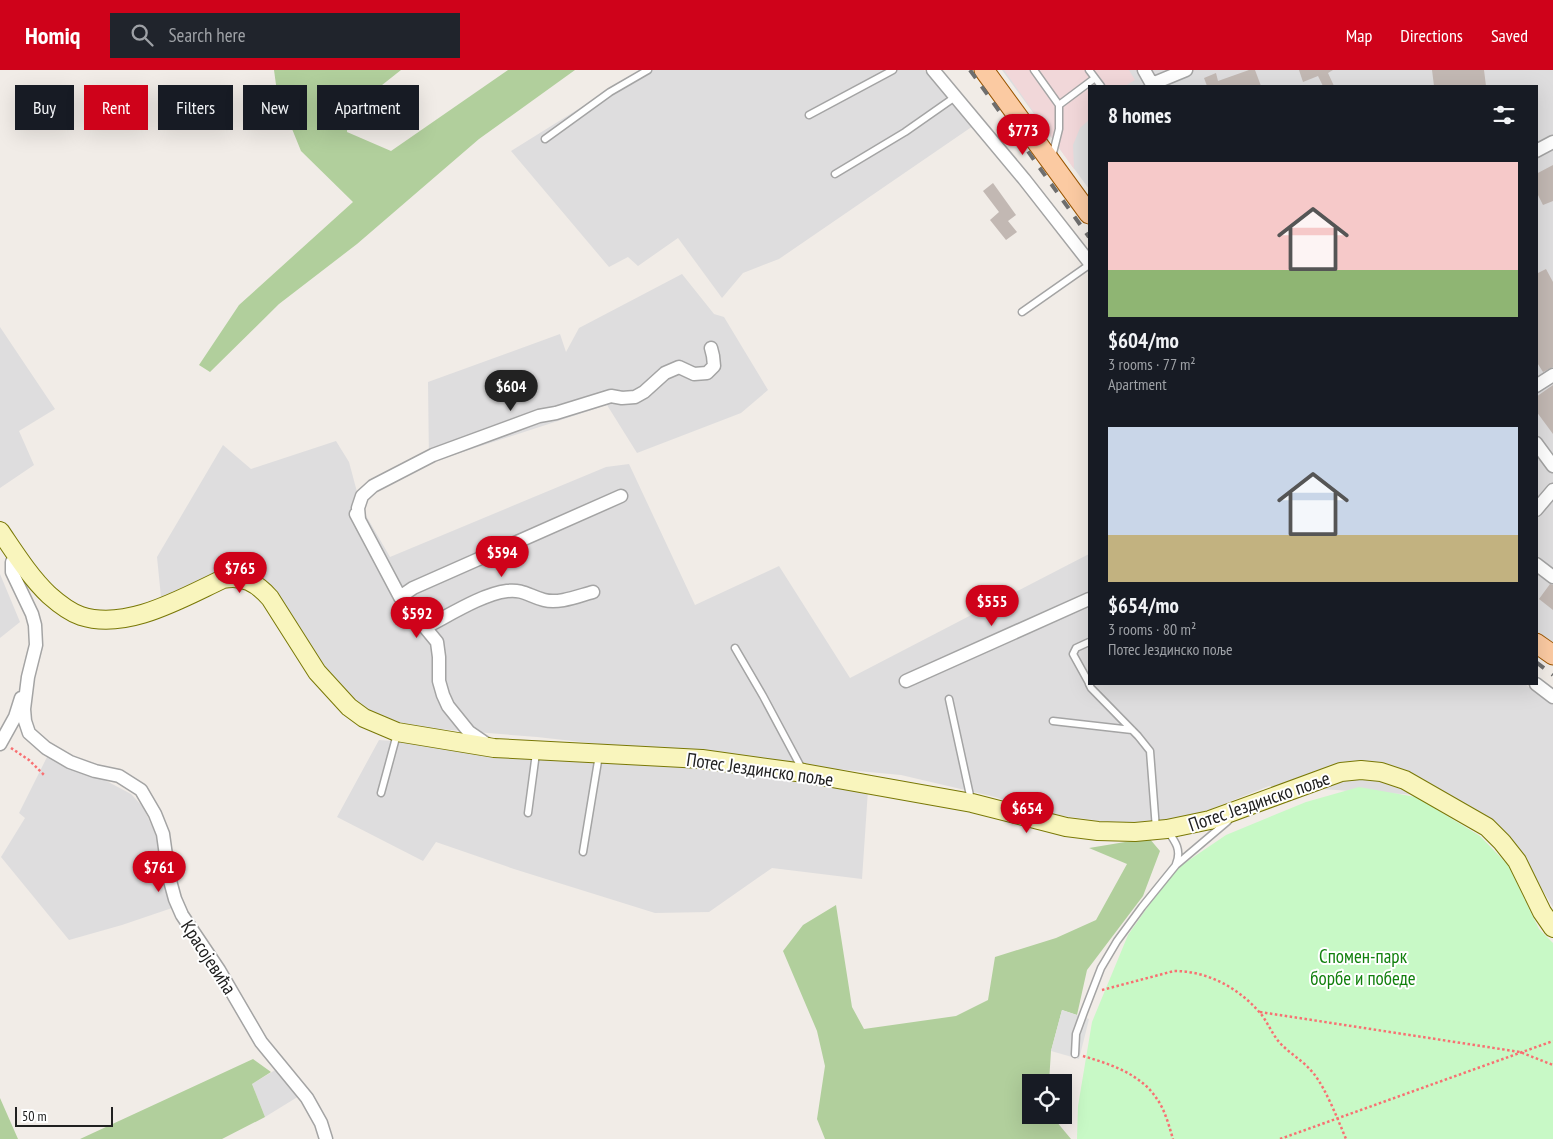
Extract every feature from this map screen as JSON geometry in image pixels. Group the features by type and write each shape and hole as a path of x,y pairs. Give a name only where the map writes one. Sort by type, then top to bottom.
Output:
{"main road":[{"path":"984,70 1088,213"},
{"name":"Потес Јездинско поље","path":"0,531 17,556 44,589 62,605 80,616 102,620 124,618 154,610 223,579 232,577 242,578 252,582 262,588 270,598 317,672 349,707 364,718 397,732 494,748 702,759 804,773 972,803 1066,827 1098,831 1162,830 1210,820 1240,811 1341,772 1360,770 1381,772 1405,780 1487,827 1502,842 1516,861 1542,912 1553,928"},
{"path":"1538,644 1553,655"}],"street":[{"path":"933,70 1024,179 1088,262"},
{"path":"1144,70 1151,85"},
{"path":"1153,85 1186,70"},
{"path":"1538,150 1553,142"},
{"path":"359,519 358,508 362,496 373,486 433,455 539,416 556,413 611,396 622,398 635,397 644,392 665,372 679,367 694,374 707,373 714,366 714,356 711,348"},
{"path":"1538,385 1553,375"},
{"path":"1538,446 1553,466"},
{"path":"1538,508 1553,490"},
{"path":"400,597 413,588 621,496"},
{"path":"352,507 400,597 437,642 439,682 448,706 469,732 494,748"},
{"path":"1,743 14,717 28,677 36,645 35,625 32,614 12,572 12,562 17,556"},
{"path":"1538,566 1553,577"},
{"path":"426,627 489,596 506,592 518,591 544,600 556,601 593,592"},
{"path":"906,681 1088,599"},
{"name":"Красојевића","path":"28,677 24,709 25,721 29,733 35,740 70,762 95,771 120,776 141,790 155,814 163,834 169,876 175,899 182,915 219,970 261,1042 307,1098 322,1123 326,1139"},
{"path":"1537,685 1553,697"}],"lane":[{"path":"545,139 610,92 648,70"},
{"path":"809,115 893,70"},
{"path":"1034,70 1059,105 1059,129 1050,162"},
{"path":"1089,70 1100,85"},
{"path":"1059,105 1095,78"},
{"path":"835,174 905,132 956,97"},
{"path":"1022,312 1088,264"},
{"path":"1088,642 1076,648 1073,654 1088,681"},
{"path":"735,648 804,773"},
{"path":"1090,685 1150,751 1162,830 1178,847 1179,856 1176,865"},
{"path":"949,699 972,803"},
{"path":"1053,721 1132,730"},
{"path":"381,793 397,732"},
{"path":"528,813 536,751"},
{"path":"583,852 599,754"},
{"path":"1075,1054 1076,1034 1091,993 1101,968 1117,941 1176,865 1240,811"}],"path":[{"path":"1,743 29,760 44,775"},
{"path":"1091,993 1174,971 1186,971 1202,975 1233,988 1249,1000 1281,1044 1315,1075 1346,1139"},
{"path":"1258,1012 1520,1052 1553,1064"},
{"path":"1280,1139 1553,1040"},
{"path":"1075,1054 1115,1066 1147,1086 1160,1104 1173,1139"}],"shaded area":[{"path":"641,70 924,70 973,126 779,259 743,273 722,298 678,238 638,266 628,257 609,267 511,151"},
{"path":"1002,70 1553,70 1553,643 1538,632 1538,85 1088,85 1088,188"},
{"path":"1004,70 1129,70 1135,80 1127,85 1088,85 1088,121 1080,128 1073,145 1074,169"},
{"path":"682,274 714,314 724,317 768,390 741,413 637,453 607,405 429,463 428,382 560,334 566,352 579,328"},
{"path":"0,327 55,409 19,431 34,465 0,488"},
{"path":"336,441 349,462 361,507 390,557 606,467 629,464 695,605 779,566 850,678 1088,555 1088,685 1526,685 1553,705 1553,907 1513,842 1451,797 1269,786 1188,818 1124,824 1048,814 995,797 901,775 804,766 747,756 644,749 537,737 400,726 362,708 321,666 263,579 250,568 161,597 157,557 223,445 251,469"},
{"path":"0,574 20,622 0,638"},
{"path":"379,740 691,764 868,790 862,879 772,868 709,912 655,913 514,869 436,842 423,861 337,817"},
{"path":"50,751 131,794 143,807 155,833 175,907 69,940 1,857 25,818 19,813"},
{"path":"1062,1010 1089,1019 1079,1059 1051,1051"},
{"path":"282,1066 304,1093 265,1117 252,1084"}],"green space":[{"path":"274,70 401,70 382,85 317,85 317,130 347,130 347,132 391,151 508,70 575,70 479,139 357,244 279,304 210,372 199,365 239,305 353,202 301,151 292,130 307,130 307,85 276,85"},
{"name":"Спомен-парк борбе и победе","path":"1359,787 1416,797 1480,836 1508,865 1539,929 1553,943 1553,1139 1077,1139 1078,1106 1092,1022 1128,935 1173,871 1226,835 1306,802"},
{"path":"1149,838 1160,851 1143,896 1087,970 1077,1015 1062,1010 1051,1051 1050,1074 1022,1074 1022,1124 1058,1124 1071,1139 825,1139 817,1119 825,1066 817,1031 783,951 803,925 836,905 852,1007 864,1029 956,1016 988,1000 995,957 1056,938 1096,920 1127,864 1089,848"},
{"path":"253,1059 271,1072 252,1084 265,1117 222,1139 80,1139"},
{"path":"0,1098 18,1139 0,1139"}],"building":[{"path":"1249,70 1255,70 1261,85 1207,85 1204,78 1216,73 1218,81"},
{"path":"1299,70 1333,70 1328,73 1334,85 1322,85 1318,76 1303,82"},
{"path":"1432,70 1484,70 1486,85 1434,85"},
{"path":"1553,165 1553,201 1543,205 1538,195 1538,173"},
{"path":"993,183 1016,215 1008,221 1017,232 1006,240 990,220 999,212 983,191"},
{"path":"1546,269 1553,282 1553,367 1543,372 1538,364 1538,273"},
{"path":"1553,385 1553,434 1538,414 1538,396"},
{"path":"1550,584 1553,585 1553,610 1539,599"}],"railway":[{"path":"970,70 1088,236"},
{"path":"1538,664 1553,675"}]}
